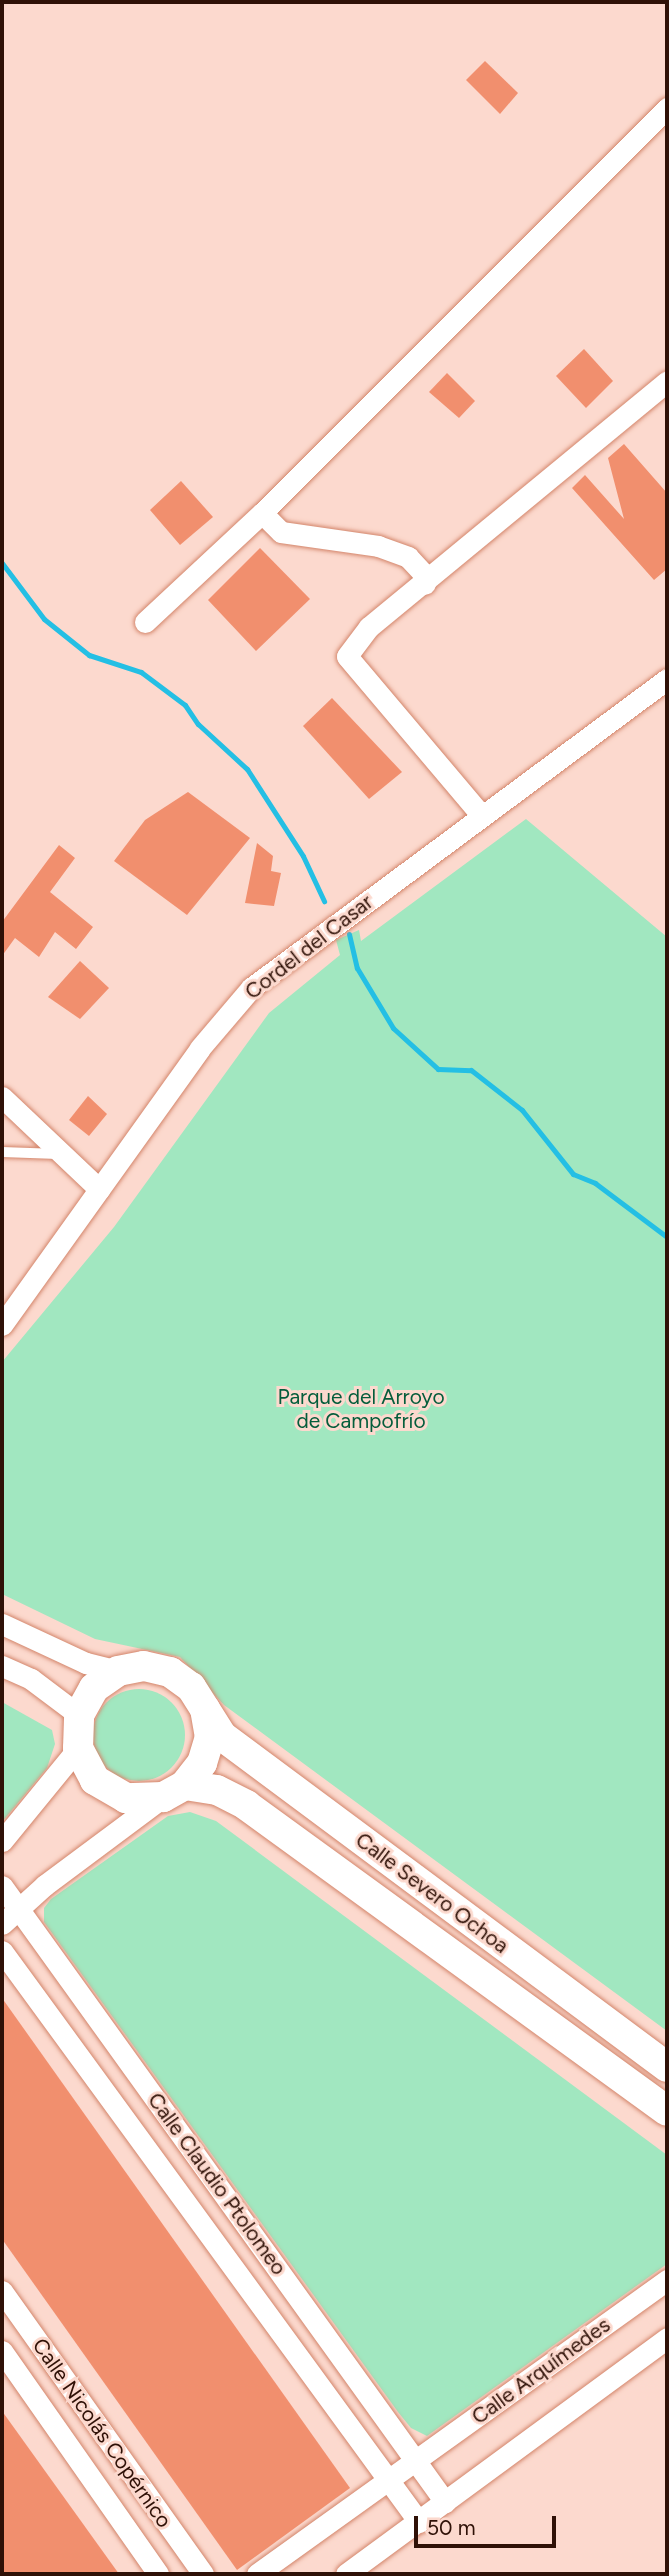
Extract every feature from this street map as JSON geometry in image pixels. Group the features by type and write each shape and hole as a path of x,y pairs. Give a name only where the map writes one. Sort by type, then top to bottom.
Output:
{"main road":[{"path":"144,1666 170,1672 191,1687 205,1709 210,1737 202,1763 174,1791 127,1798 95,1780 78,1748 79,1715 94,1688 118,1671 144,1666"},
{"name":"Calle Severo Ochoa","path":"205,1709 222,1736 667,2067"},
{"name":"Calle Severo Ochoa","path":"174,1791 218,1790 246,1805 667,2111"}],"street":[{"path":"145,622 262,513 667,108"},
{"path":"482,816 347,656 369,627 425,584 667,381"},
{"path":"262,513 281,532 377,546 408,557 422,572 425,584"},
{"name":"Cordel del Casar","path":"2,1325 200,1048 251,988 667,679"},
{"path":"2,1097 99,1189"},
{"path":"2,1625 86,1663 118,1671"},
{"path":"2,1666 32,1679 79,1715"},
{"path":"2,1841 78,1748"},
{"path":"2,1924 19,1906 174,1791"},
{"name":"Calle Claudio Ptolomeo","path":"2,1886 19,1906 415,2461"},
{"name":"Calle Claudio Ptolomeo","path":"2,1951 388,2482"},
{"name":"Calle Arquímedes","path":"257,2574 667,2280"},
{"name":"Calle Nicolás Copérnico","path":"2,2291 203,2574"},
{"path":"346,2574 667,2337"},
{"name":"Calle Nicolás Copérnico","path":"2,2351 158,2574"},
{"path":"415,2461 445,2502"},
{"path":"388,2482 419,2522"}],"lane":[{"path":"2,1152 61,1154"}],"green space":[{"name":"Parque del Arroyo de Campofrío","path":"526,819 667,937 667,2031 224,1705 180,1657 95,1639 2,1594 2,1362 114,1227 269,1013 340,955 336,940 359,930 361,941"},
{"path":"139,1689 157,1692 172,1702 182,1717 185,1735 182,1753 172,1768 157,1778 139,1781 121,1778 106,1768 96,1753 93,1735 96,1717 106,1702 121,1692"},
{"path":"2,1702 52,1730 55,1744 47,1768 2,1822"},
{"path":"190,1812 216,1821 667,2155 667,2264 427,2436 411,2428 398,2412 44,1922 44,1908 51,1899 168,1816"}],"building":[{"path":"485,61 518,93 500,114 466,80"},
{"path":"584,349 613,381 586,408 556,376"},
{"path":"447,373 475,401 459,418 429,392"},
{"path":"624,444 667,493 667,569 654,580 572,488 585,475 624,519 608,458"},
{"path":"181,481 213,517 180,545 150,510"},
{"path":"260,548 310,599 256,651 208,600"},
{"path":"332,698 402,772 369,799 303,726"},
{"path":"188,792 250,838 187,915 114,861 145,820"},
{"path":"257,843 273,856 271,871 281,873 274,906 245,903"},
{"path":"59,845 75,858 50,892 93,927 76,949 55,932 39,957 15,938 2,956 2,922"},
{"path":"80,961 109,988 80,1019 48,997"},
{"path":"88,1096 107,1114 89,1136 69,1120"},
{"path":"2,1998 350,2488 237,2570 2,2239"},
{"path":"2,2411 119,2574 2,2574"}],"waterway":[{"path":"2,563 44,619 89,655 141,672 185,705 198,724 247,769 303,856 324,901"},
{"path":"349,934 357,968 393,1028 438,1069 471,1070 522,1110 573,1174 595,1183 667,1237"}]}
